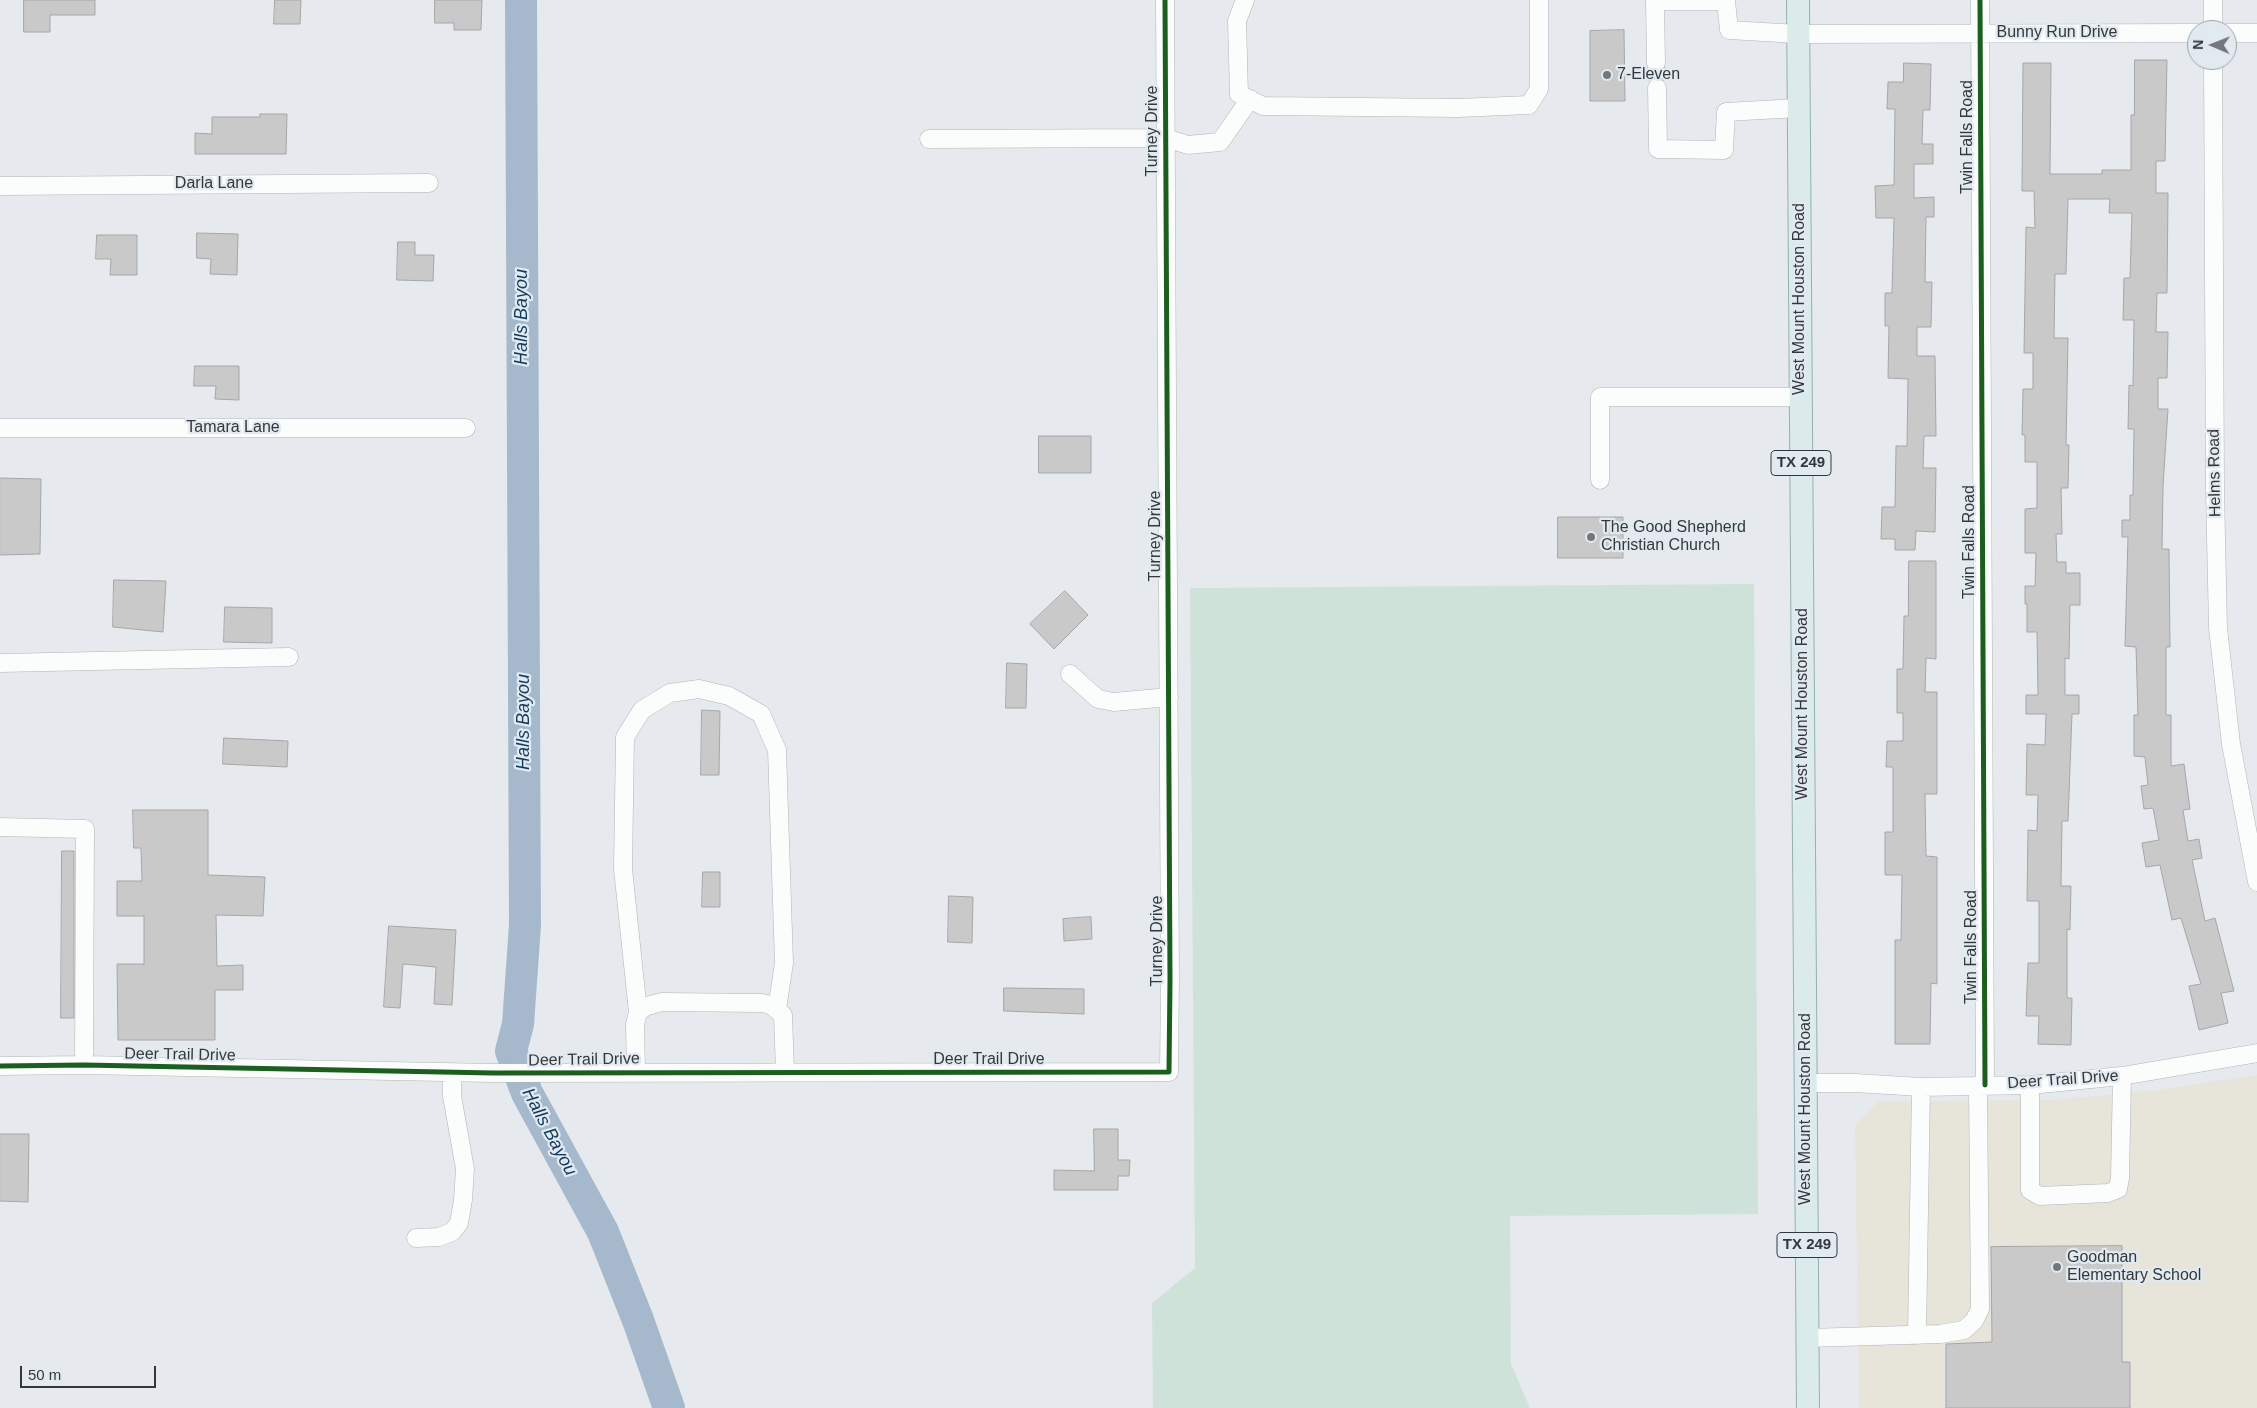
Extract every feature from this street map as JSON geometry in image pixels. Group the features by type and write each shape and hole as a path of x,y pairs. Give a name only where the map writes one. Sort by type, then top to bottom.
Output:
{"main road":[{"name":"West Mount Houston Road","path":"1798,0 1808,1408"}],"street":[{"name":"Turney Drive","path":"1165,0 1169,1072"},
{"path":"1246,0 1237,22 1239,94 1250,100 1263,106 1458,108 1529,105 1539,90 1539,0"},
{"name":"Twin Falls Road","path":"1808,1338 1940,1334 1964,1330 1974,1320 1980,1309 1982,1085 1980,0"},
{"path":"2213,0 2213,20"},
{"name":"Bunny Run Drive","path":"1656,63 1656,1 1726,1 1729,30 1798,34 2187,33"},
{"path":"2237,33 2257,32"},
{"name":"Helms Road","path":"2213,70 2215,491 2218,628 2230,744 2257,882"},
{"path":"1657,88 1658,149 1724,150 1726,112 1798,108"},
{"path":"929,139 1166,138 1188,145 1220,142 1250,100"},
{"name":"Darla Lane","path":"0,186 429,183"},
{"path":"1600,480 1600,397 1801,397"},
{"name":"Tamara Lane","path":"0,428 466,428"},
{"path":"0,663 288,657"},
{"path":"1070,674 1098,699 1114,702 1169,697"},
{"path":"636,1072 635,1025 638,1012 623,869 625,738 642,710 670,693 699,689 730,696 761,714 777,750 784,963 777,1009"},
{"path":"0,827 85,829 84,1065"},
{"path":"638,1012 647,1006 662,1002 762,1003 777,1009 783,1015 785,1072"},
{"name":"Deer Trail Drive","path":"1807,1082 1921,1087 2030,1085 2122,1076 2257,1053"},
{"name":"Deer Trail Drive","path":"0,1066 84,1065 452,1073 1169,1072"},
{"path":"416,1238 439,1237 452,1232 459,1223 465,1169 452,1096 452,1073"},
{"path":"2030,1085 2030,1190 2040,1196 2108,1193 2118,1189 2120,1178 2122,1076"},
{"path":"1917,1334 1921,1087"}],"shaded area":[{"path":"1754,584 1758,1214 1510,1216 1511,1364 1530,1408 1153,1408 1152,1303 1195,1268 1190,588"},
{"name":"Goodman Elementary School","path":"2257,1075 2257,1408 1859,1408 1855,1126 1878,1101 2053,1100 2157,1090"}],"building":[{"path":"24,0 95,0 95,15 50,15 50,32 24,32"},
{"path":"275,0 301,0 300,24 274,24"},
{"path":"435,0 482,0 481,30 454,30 454,23 435,23"},
{"name":"7-Eleven","path":"1624,30 1625,101 1590,101 1590,31"},
{"path":"2135,60 2167,60 2165,161 2156,161 2156,193 2168,193 2167,293 2157,293 2156,332 2168,332 2167,378 2158,378 2158,409 2168,409 2163,486 2162,549 2169,549 2170,647 2166,647 2166,715 2171,715 2171,766 2184,764 2190,809 2183,810 2188,841 2199,839 2202,858 2192,860 2205,921 2215,918 2234,991 2221,993 2228,1023 2199,1030 2189,986 2201,984 2181,918 2172,920 2160,865 2146,867 2142,843 2159,840 2153,808 2144,809 2141,786 2148,785 2145,757 2134,756 2134,715 2138,715 2136,647 2125,646 2128,537 2122,537 2122,520 2130,520 2130,495 2133,495 2134,429 2128,429 2129,385 2133,386 2134,320 2123,320 2124,278 2130,278 2132,213 2109,213 2110,199 2068,199 2066,274 2055,274 2054,338 2068,338 2066,445 2069,445 2068,488 2061,488 2062,534 2056,534 2057,562 2066,562 2066,573 2080,573 2080,605 2070,605 2069,659 2065,658 2065,695 2079,695 2079,714 2072,714 2068,821 2062,821 2061,886 2071,886 2070,930 2067,929 2067,998 2072,998 2071,1045 2038,1044 2039,1016 2026,1016 2028,963 2039,963 2039,901 2027,901 2028,830 2037,831 2038,795 2026,795 2027,744 2045,745 2046,714 2026,714 2026,695 2038,695 2037,632 2027,632 2027,604 2025,604 2025,586 2035,586 2036,553 2025,553 2025,509 2037,508 2037,462 2025,462 2025,435 2022,435 2023,389 2033,389 2033,353 2024,353 2026,227 2035,228 2034,191 2022,191 2023,63 2051,63 2050,174 2102,174 2102,170 2131,170 2131,115 2134,115"},
{"path":"1904,63 1931,64 1930,110 1923,110 1922,144 1933,144 1933,164 1914,164 1914,198 1934,197 1934,217 1926,217 1925,282 1932,282 1931,327 1917,327 1917,356 1935,356 1936,436 1924,436 1923,468 1936,468 1935,532 1916,531 1915,550 1895,550 1895,539 1881,539 1882,507 1895,507 1896,446 1907,446 1908,379 1888,378 1889,326 1885,326 1885,293 1892,293 1894,218 1876,218 1875,186 1894,185 1895,109 1887,109 1888,82 1903,82"},
{"path":"260,114 287,114 286,154 195,154 195,133 212,134 212,117 260,117"},
{"path":"197,233 238,234 237,275 210,274 211,259 197,258"},
{"path":"97,235 137,235 137,275 110,275 111,259 96,259"},
{"path":"398,242 415,242 415,255 434,255 433,281 397,280"},
{"path":"195,366 239,366 239,400 215,399 216,386 194,386"},
{"path":"1039,436 1091,436 1091,473 1039,473"},
{"path":"0,478 41,479 40,554 0,555"},
{"name":"The Good Shepherd Christian Church","path":"1558,517 1623,517 1623,558 1558,558"},
{"path":"1909,561 1936,561 1936,659 1926,658 1925,692 1937,692 1937,794 1925,794 1926,856 1937,857 1937,984 1931,983 1930,1044 1895,1044 1895,940 1901,940 1902,875 1885,875 1885,832 1893,832 1893,767 1886,767 1887,741 1903,741 1903,713 1897,713 1897,669 1903,669 1904,616 1908,616"},
{"path":"114,580 166,581 163,632 113,627"},
{"path":"1065,591 1088,615 1054,649 1030,624"},
{"path":"225,607 272,608 272,643 224,642"},
{"path":"1007,663 1027,664 1026,708 1006,708"},
{"path":"702,710 720,711 719,775 701,775"},
{"path":"224,738 288,741 287,767 223,764"},
{"path":"133,810 208,810 208,875 265,877 263,916 216,915 217,966 243,965 243,990 215,990 215,1040 118,1040 117,964 144,964 144,916 117,916 117,881 142,881 141,848 134,848"},
{"path":"62,851 74,851 74,1018 61,1018"},
{"path":"703,872 720,872 720,907 702,907"},
{"path":"949,896 973,897 972,943 948,942"},
{"path":"1091,917 1092,939 1064,941 1063,919"},
{"path":"389,926 456,930 452,1005 434,1004 436,967 403,964 400,1008 384,1007"},
{"path":"1004,988 1084,989 1084,1014 1004,1011"},
{"path":"1094,1129 1118,1129 1118,1160 1130,1160 1129,1176 1118,1176 1118,1190 1054,1190 1054,1170 1094,1171"},
{"path":"0,1134 29,1134 28,1202 0,1201"},
{"path":"2122,1246 2122,1362 2130,1362 2130,1408 1946,1408 1946,1344 1992,1342 1991,1247"}],"waterway":[{"name":"Halls Bayou","path":"521,0 525,925 518,1024 511,1051 527,1093 603,1232 638,1320 669,1408"}],"tunnel":[{"path":"1656,63 1657,88"}],"cycle path":[{"path":"0,1066 84,1065 493,1073 1169,1072 1165,0"},
{"path":"1980,0 1985,1085"}],"place":[{"name":"7-Eleven","path":"1607,75"},
{"name":"The Good Shepherd Christian Church","path":"1591,537"},
{"name":"Goodman Elementary School","path":"2057,1267"}]}
